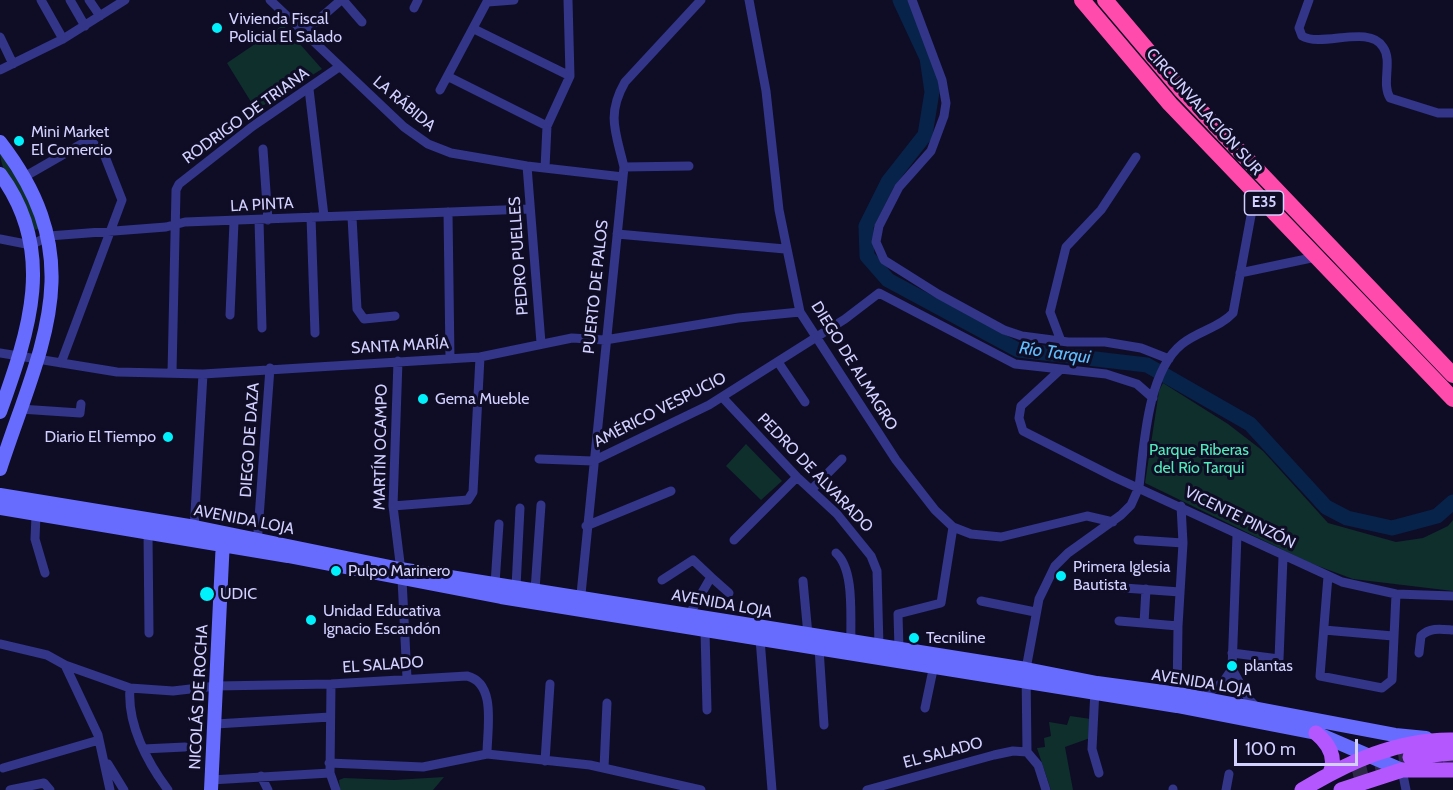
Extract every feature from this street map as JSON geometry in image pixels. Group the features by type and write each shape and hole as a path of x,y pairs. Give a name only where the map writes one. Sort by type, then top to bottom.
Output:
{"highway":[{"name":"CIRCUNVALACIÓN SUR","path":"1082,0 1170,104 1453,399"},
{"name":"CIRCUNVALACIÓN SUR","path":"1105,0 1182,91 1453,375"}],"main road":[{"path":"0,142 35,196 49,236 53,288 38,358 0,469"},
{"path":"0,174 19,206 31,245 34,294 20,355 0,412"},
{"name":"AVENIDA LOJA","path":"0,495 401,574 580,603 689,615 851,641 1096,688 1177,700 1316,732 1339,740 1367,756 1406,763"},
{"name":"AVENIDA LOJA","path":"0,508 148,533 194,534"},
{"name":"NICOLÁS DE ROCHA","path":"211,785 216,724 223,540"},
{"name":"AVENIDA LOJA","path":"401,574 535,590 580,603 705,631 934,665 1025,674"},
{"name":"AVENIDA LOJA","path":"1177,700 1200,699 1395,735 1446,740"},
{"path":"1316,732 1329,747 1333,766 1330,773"},
{"path":"1302,790 1330,773 1386,749 1446,740"},
{"path":"1326,790 1406,763 1453,753"},
{"path":"1406,763 1453,770"},
{"path":"1314,790 1347,782"}],"street":[{"path":"41,0 63,39"},
{"path":"70,0 85,26"},
{"path":"89,0 100,16"},
{"path":"0,70 63,39 125,0"},
{"name":"LA RÁBIDA","path":"270,0 404,127 428,144 451,153 545,168 623,172 689,166"},
{"path":"440,90 488,1 514,0"},
{"path":"545,168 547,126 570,76 568,0"},
{"name":"PUERTO DE PALOS","path":"580,603 623,172 614,130 613,112 617,96 625,82 700,0"},
{"name":"DIEGO DE ALMAGRO","path":"749,0 766,91 785,249 800,312 896,460 934,510 953,527 971,534 1001,537 1078,517 1093,516 1113,522"},
{"path":"912,0 945,91 944,116 931,151 899,187 887,206 876,242 884,260 894,268 1004,330 1022,336 1061,341 1105,342 1141,348 1167,364"},
{"path":"1309,0 1299,28 1302,36 1314,40 1358,36 1378,42 1386,52 1387,91 1390,98 1438,112 1453,113"},
{"path":"303,33 339,1 362,21"},
{"path":"474,28 570,76"},
{"path":"0,37 13,64"},
{"name":"RODRIGO DE TRIANA","path":"172,373 175,194 179,184 253,126 339,67"},
{"path":"449,77 547,126"},
{"path":"309,89 324,216"},
{"path":"24,177 85,142 92,141 104,154 122,200 61,363"},
{"path":"262,328 263,150"},
{"path":"1061,341 1050,312 1066,247 1101,210 1136,157"},
{"name":"PEDRO PUELLES","path":"527,166 541,343"},
{"path":"1046,790 1040,769 1027,752 1025,674 1035,612 1041,591 1055,566 1068,553 1113,522 1131,505 1139,487 1153,398 1167,364 1184,342 1225,321 1233,313 1255,194"},
{"name":"LA PINTA","path":"31,245 49,236 166,227 176,223 529,209"},
{"path":"448,212 450,359"},
{"path":"311,217 315,333"},
{"path":"352,217 357,309 364,319 370,321 395,315"},
{"path":"230,315 234,222"},
{"path":"617,234 785,249"},
{"path":"0,239 31,245"},
{"path":"1240,273 1316,257"},
{"name":"AMÉRICO VESPUCIO","path":"539,459 593,460 723,398 879,293 928,316 1015,364 1060,370"},
{"name":"SANTA MARÍA","path":"0,353 117,372 203,374 398,360 480,357 510,353 541,343 572,338 605,340 738,318 800,312"},
{"path":"393,506 460,502 468,500 473,492 480,357"},
{"name":"MARTÍN OCAMPO","path":"398,360 393,506 401,574 407,678"},
{"path":"778,362 805,402"},
{"name":"DIEGO DE DAZA","path":"257,546 270,368"},
{"path":"1060,370 1106,374 1137,384 1153,398"},
{"name":"VICENTE PINZÓN","path":"1060,370 1021,406 1019,418 1023,431 1114,477 1181,506 1237,536 1328,576 1396,594 1453,596"},
{"path":"194,534 203,374"},
{"name":"PEDRO DE ALVARADO","path":"723,398 797,477 837,514 872,556 879,586 879,646"},
{"path":"20,409 80,413 81,404"},
{"path":"811,490 842,459"},
{"path":"734,540 797,477"},
{"path":"586,526 671,491"},
{"path":"535,590 541,505"},
{"path":"1177,700 1178,626 1183,543 1181,506"},
{"path":"516,587 520,507"},
{"path":"36,515 35,539 45,573"},
{"path":"495,584 499,524"},
{"path":"899,649 898,614 940,603 953,527"},
{"path":"148,533 149,633"},
{"path":"1237,536 1232,669 1248,698 1258,709"},
{"path":"1138,540 1183,543"},
{"path":"836,553 842,558 848,572 851,641"},
{"path":"1232,653 1284,659 1283,557"},
{"path":"662,580 693,560 729,593"},
{"path":"1328,576 1320,676 1383,688 1392,680 1396,594"},
{"path":"689,615 711,577"},
{"path":"803,581 808,635"},
{"path":"1124,588 1180,592"},
{"path":"1144,623 1146,589"},
{"path":"981,601 1035,612"},
{"path":"1119,621 1178,626"},
{"path":"1419,653 1421,636 1424,632 1432,629 1453,630"},
{"path":"1324,630 1393,636"},
{"path":"705,631 707,710"},
{"path":"760,639 772,790"},
{"name":"EL SALADO","path":"0,644 47,655 65,665 130,688 173,691 216,686 331,684 467,676 478,678 485,687 487,700 486,754"},
{"path":"819,648 824,725"},
{"path":"65,665 99,740 110,790"},
{"path":"925,708 934,665"},
{"path":"1200,699 1223,682 1232,669"},
{"path":"331,684 329,768 336,790"},
{"path":"546,761 550,684"},
{"path":"130,688 129,702 142,749 168,790"},
{"path":"1096,688 1092,749 1099,773"},
{"path":"604,768 607,704"},
{"path":"216,724 330,717"},
{"path":"3,768 99,740"},
{"path":"142,749 185,747"},
{"name":"EL SALADO","path":"867,790 993,755 1013,751 1027,752"},
{"path":"211,785 329,768 423,767 486,754 604,768 702,790"},
{"path":"104,756 124,790"},
{"path":"1406,763 1406,790"},
{"path":"1226,790 1229,774"},
{"path":"261,776 267,790"},
{"path":"10,790 44,783 50,790"}],"green space":[{"path":"283,25 322,69 256,110 227,63"},
{"path":"0,153 26,193 38,229 34,230 14,191 4,170"},
{"name":"Parque Riberas del Río Tarqui","path":"1163,383 1228,424 1263,451 1328,523 1396,542 1423,538 1448,526 1453,520 1453,591 1353,579 1310,563 1145,483 1159,391"},
{"path":"746,444 782,481 761,500 726,466"},
{"path":"1070,716 1091,719 1090,738 1065,747 1073,790 1051,790 1037,748 1045,747 1044,738 1051,736 1049,722 1067,725"},
{"path":"444,777 433,790 340,790 339,780 344,778 394,780"}],"waterway":[{"name":"Río Tarqui","path":"900,0 927,58 932,92 925,135 888,182 866,226 867,256 888,280 1018,350 1147,365 1250,424 1326,507 1347,518 1392,528 1437,516 1453,502"}],"tunnel":[{"path":"1376,763 1423,757"},
{"path":"1420,762 1453,762"},
{"path":"1353,775 1387,767"}],"place":[{"name":"Vivienda Fiscal Policial El Salado","path":"217,28"},
{"name":"Mini Market El Comercio","path":"19,141"},
{"name":"Gema Mueble","path":"423,399"},
{"name":"Diario El Tiempo","path":"168,437"},
{"name":"Pulpo Marinero","path":"336,571"},
{"name":"Primera Iglesia Bautista","path":"1061,576"},
{"name":"UDIC","path":"207,594"},
{"name":"Unidad Educativa Ignacio Escandón","path":"311,620"},
{"name":"Tecniline","path":"914,638"},
{"name":"plantas","path":"1232,666"}]}
